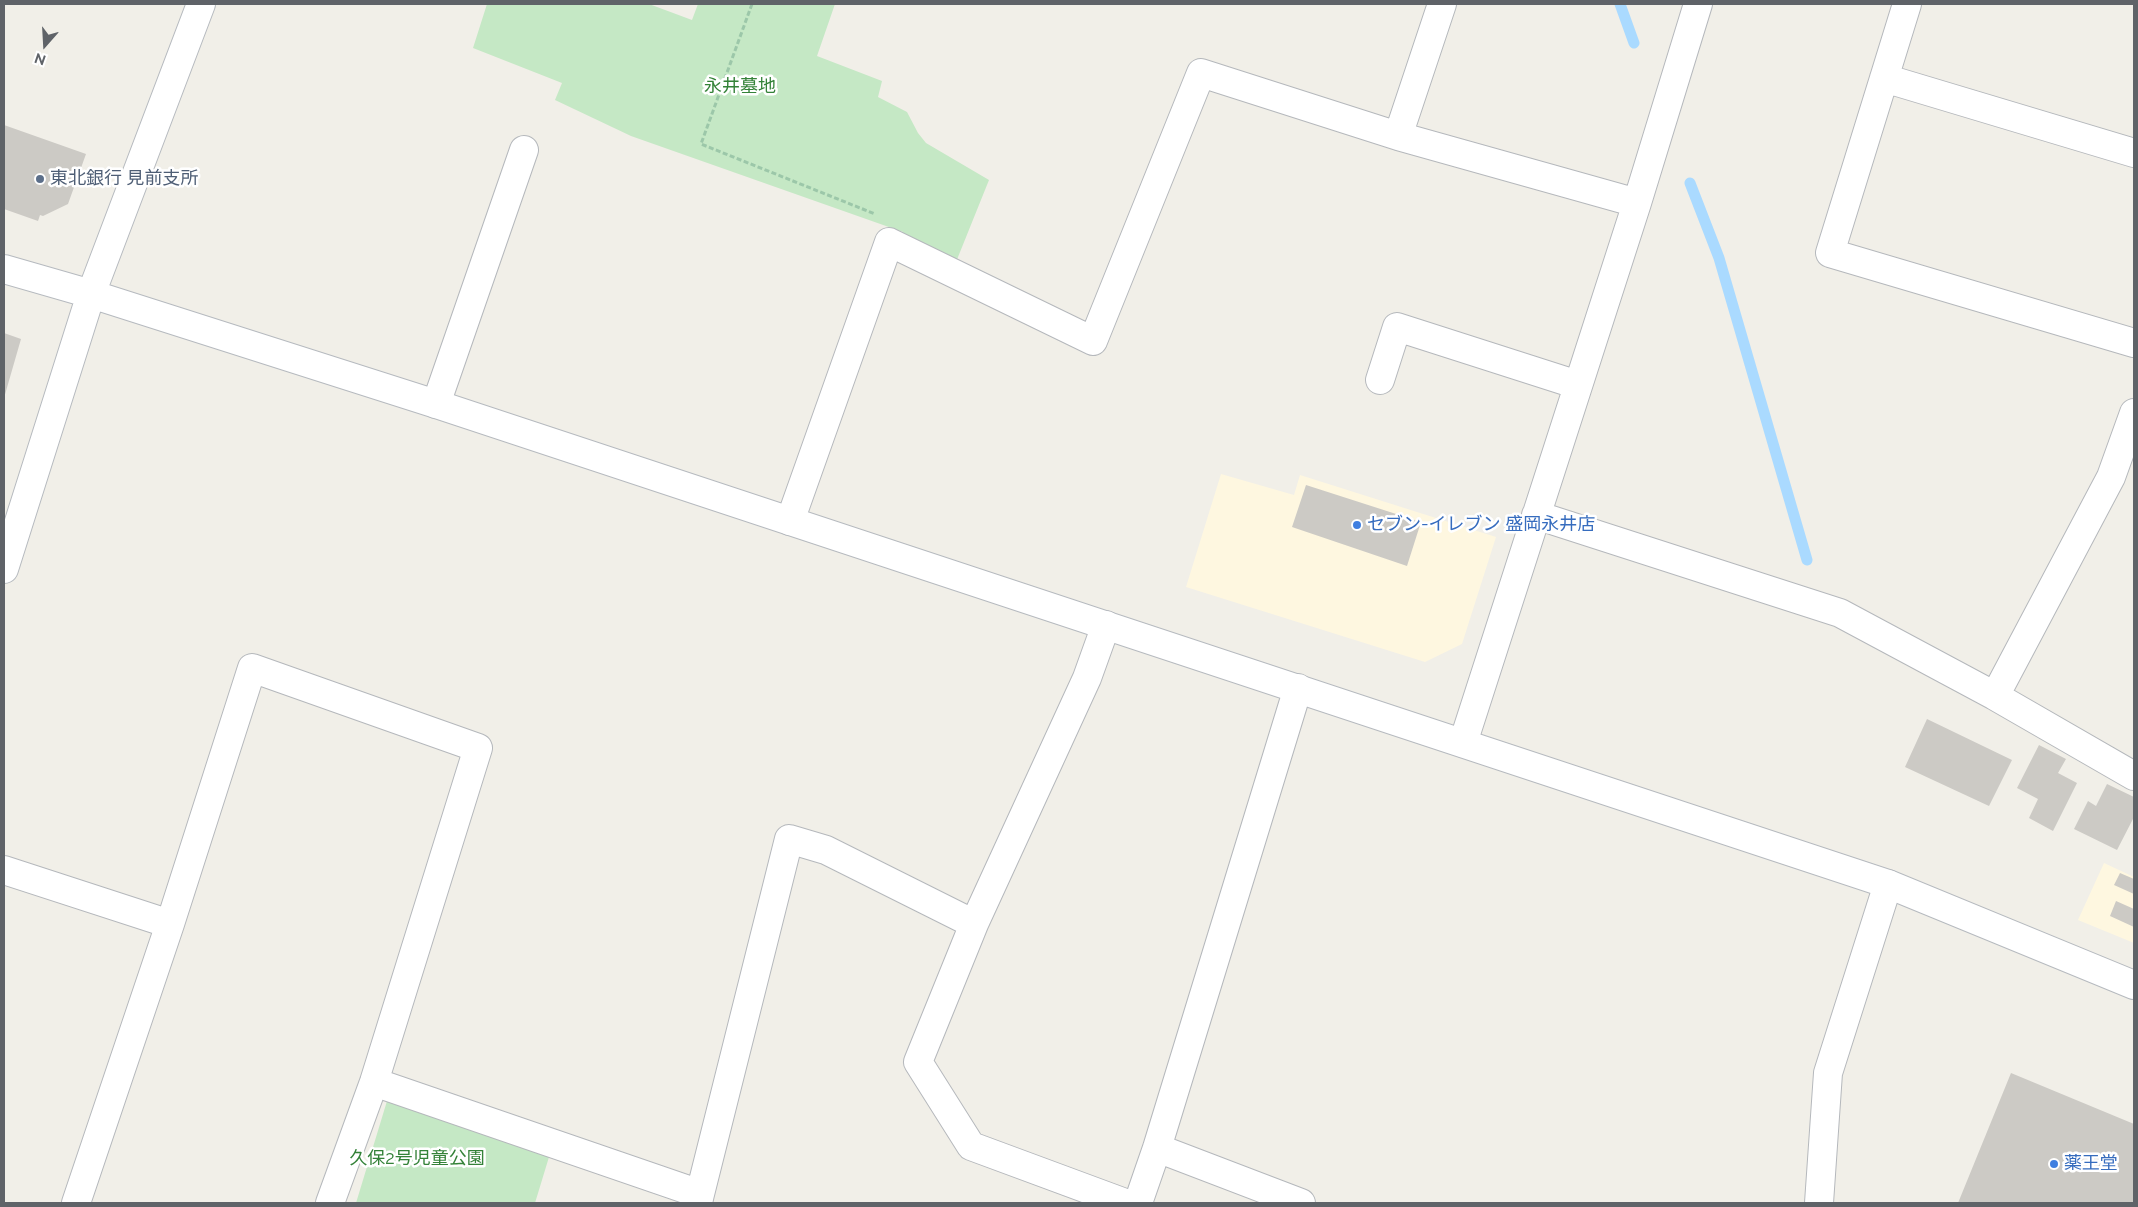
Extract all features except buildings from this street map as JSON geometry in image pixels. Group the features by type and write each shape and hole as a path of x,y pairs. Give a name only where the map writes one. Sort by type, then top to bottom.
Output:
{"street":[{"path":"4,569 92,294 201,4"},
{"path":"1398,136 1442,4"},
{"path":"1463,743 1637,203 1698,4"},
{"path":"1907,4 1830,253 2134,343"},
{"path":"790,520 889,242 1093,341 1201,74 1398,136 1637,203"},
{"path":"1884,78 2134,153"},
{"path":"436,404 524,150"},
{"path":"4,270 92,294 436,404 1888,884 2134,985"},
{"path":"1380,380 1397,327 1578,385"},
{"path":"1995,696 2111,477 2134,413"},
{"path":"1536,514 1840,613 1995,696 2134,776"},
{"path":"1106,625 1087,678 974,924 918,1062 971,1146 1125,1203"},
{"path":"76,1203 170,924 252,668 478,748 374,1082 330,1203"},
{"path":"1138,1203 1157,1148 1298,688"},
{"path":"374,1082 699,1199 789,839 826,850 974,924"},
{"path":"4,870 170,924"},
{"path":"1819,1203 1828,1073 1888,884"},
{"path":"1157,1148 1301,1203"}],"path":[{"path":"752,4 701,144 882,217 889,242"}],"shaded area":[{"path":"1221,474 1294,495 1300,475 1496,537 1462,644 1425,662 1186,587"},
{"path":"2104,863 2134,877 2134,943 2078,920"}],"green space":[{"name":"永井墓地","path":"487,4 649,4 692,20 698,4 835,4 817,56 882,81 878,97 907,112 918,133 926,143 989,180 956,262 902,238 903,232 631,136 555,100 562,83 473,48"},
{"name":"久保2号児童公園","path":"387,1101 549,1157 535,1203 356,1203"}],"waterway":[{"path":"1620,4 1634,43"},
{"path":"1690,183 1719,258 1807,560"}],"place":[{"name":"東北銀行 見前支所","path":"40,179"},
{"name":"セブン-イレブン 盛岡永井店","path":"1357,525"},
{"name":"薬王堂","path":"2054,1164"}]}
